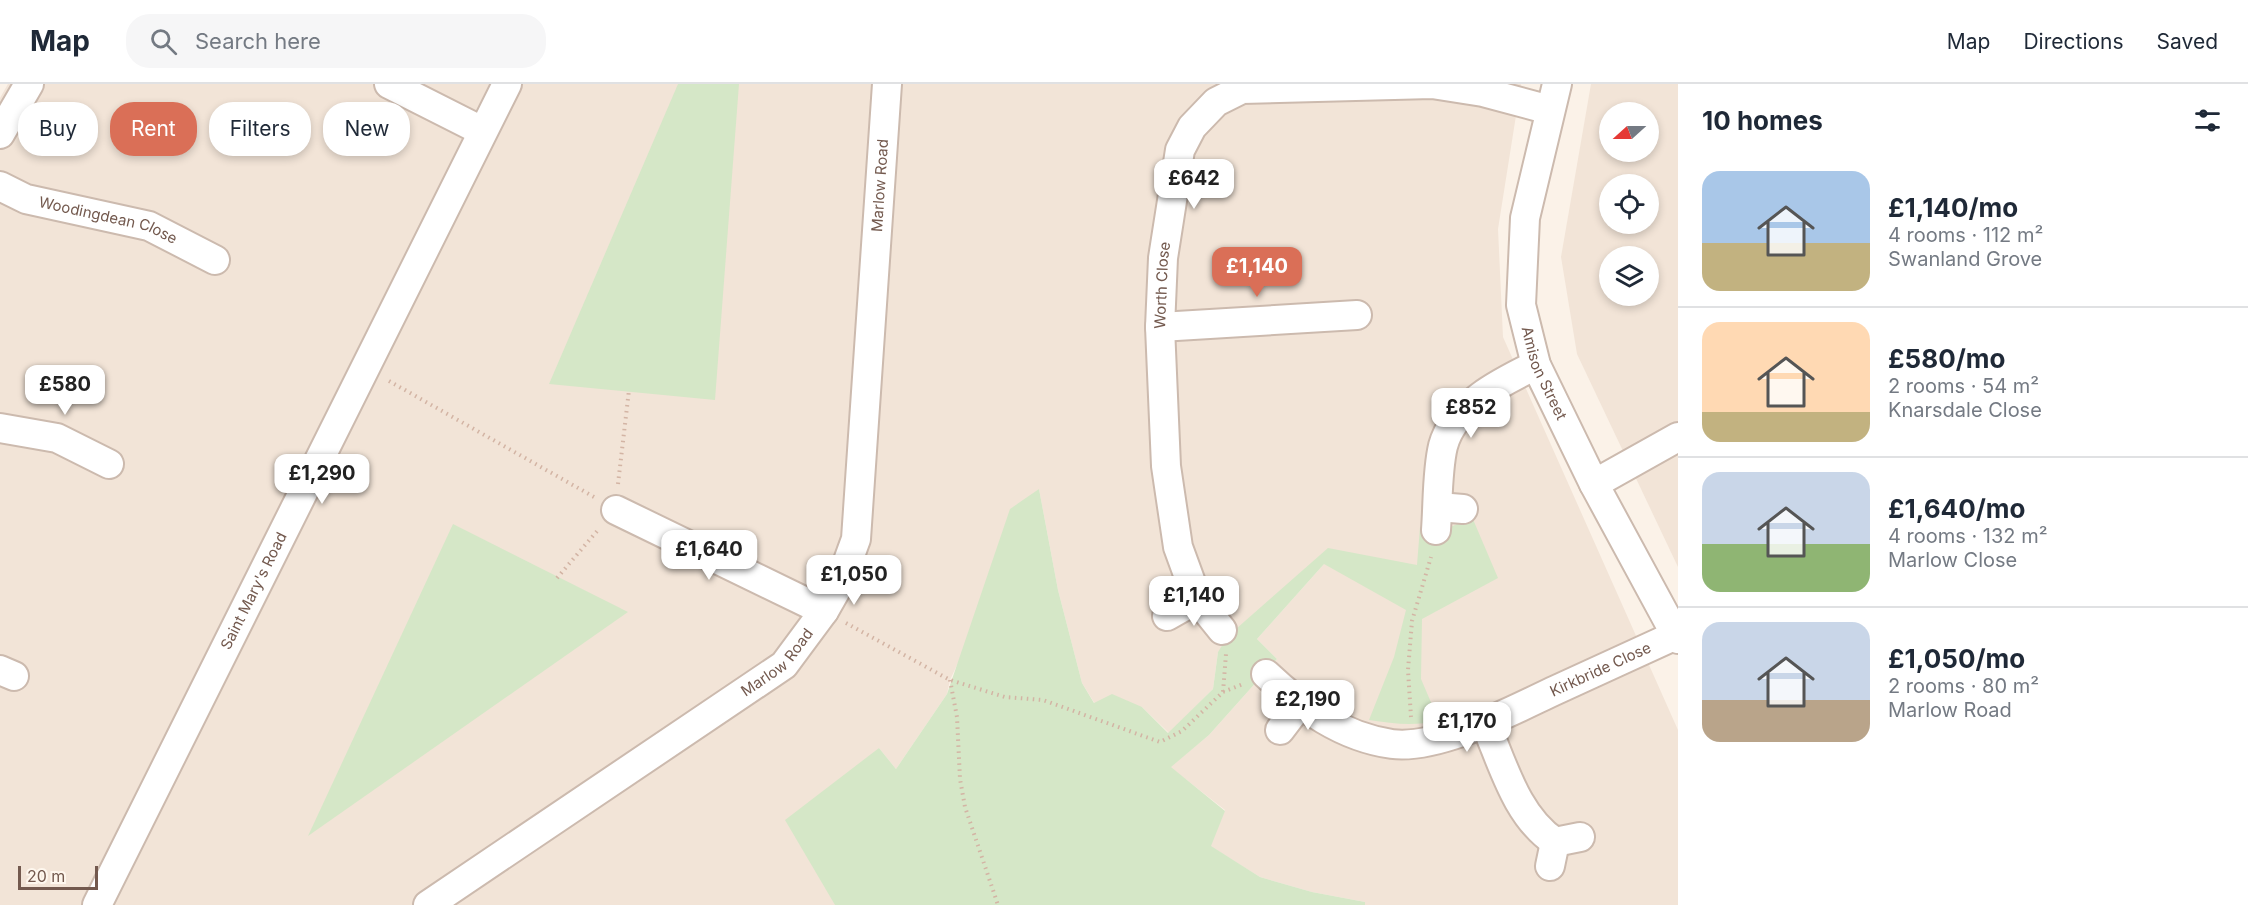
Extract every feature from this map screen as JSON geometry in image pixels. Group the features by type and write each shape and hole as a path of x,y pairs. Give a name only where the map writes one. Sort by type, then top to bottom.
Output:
{"street":[{"path":"0,134 29,84"},
{"path":"389,84 482,131"},
{"name":"Saint Mary's Road","path":"98,905 507,84"},
{"name":"Marlow Road","path":"428,905 784,664 824,611 840,583 856,539 887,84"},
{"name":"Worth Close","path":"1222,630 1197,599 1178,547 1166,466 1160,327 1163,258 1180,150 1192,127 1216,102 1242,89 1432,84 1483,92 1553,97"},
{"name":"Amison Street","path":"1553,97 1525,218 1521,305 1536,365 1594,484 1677,637"},
{"name":"Woodingdean Close","path":"0,186 26,199 150,226 215,260"},
{"path":"1160,327 1357,315"},
{"path":"1446,515 1443,446 1452,425 1467,409 1502,382 1536,365"},
{"path":"0,428 57,438 109,464"},
{"path":"1594,484 1678,437"},
{"path":"616,510 824,611"},
{"path":"1167,616 1197,599"},
{"name":"Kirkbride Close","path":"1266,674 1299,705 1318,717 1373,740 1393,744 1418,741 1485,723 1677,637"},
{"path":"1281,730 1299,705"},
{"path":"1485,723 1524,811 1539,831 1562,849"}],"path":[{"path":"364,368 616,510"},
{"path":"557,578 616,510 628,390"},
{"path":"1418,741 1411,717 1408,670 1412,621 1446,515"},
{"path":"824,611 950,680 1005,697 1042,700 1160,742 1182,732 1223,692 1228,636 1222,630"},
{"path":"950,680 957,717 964,807 998,905"}],"shaded area":[{"path":"8,84 1521,84 1498,229 1503,337 1678,730 1678,905 1365,905 1365,902 1312,892 1260,877 1210,846 1225,810 1170,767 1209,735 1277,659 1257,639 1324,564 1218,652 1213,689 1169,733 1142,707 1095,704 1082,683 1058,590 1039,489 950,680 947,694 896,769 879,748 835,905 0,905 0,98"},
{"path":"1591,84 1678,84 1678,567 1577,354 1561,257"}],"green space":[{"path":"678,84 739,84 715,400 549,384"},
{"path":"1039,489 1058,590 1082,683 1094,703 1112,694 1142,707 1168,733 1213,689 1218,652 1228,636 1328,548 1417,565 1420,527 1442,531 1472,517 1498,578 1422,619 1421,679 1439,721 1404,724 1369,720 1394,657 1406,610 1324,564 1257,639 1277,659 1209,735 1171,767 1225,811 1211,846 1260,877 1312,892 1365,902 1365,905 835,905 785,820 879,748 896,769 947,694 1010,509"},
{"path":"453,524 628,612 308,836"}]}
